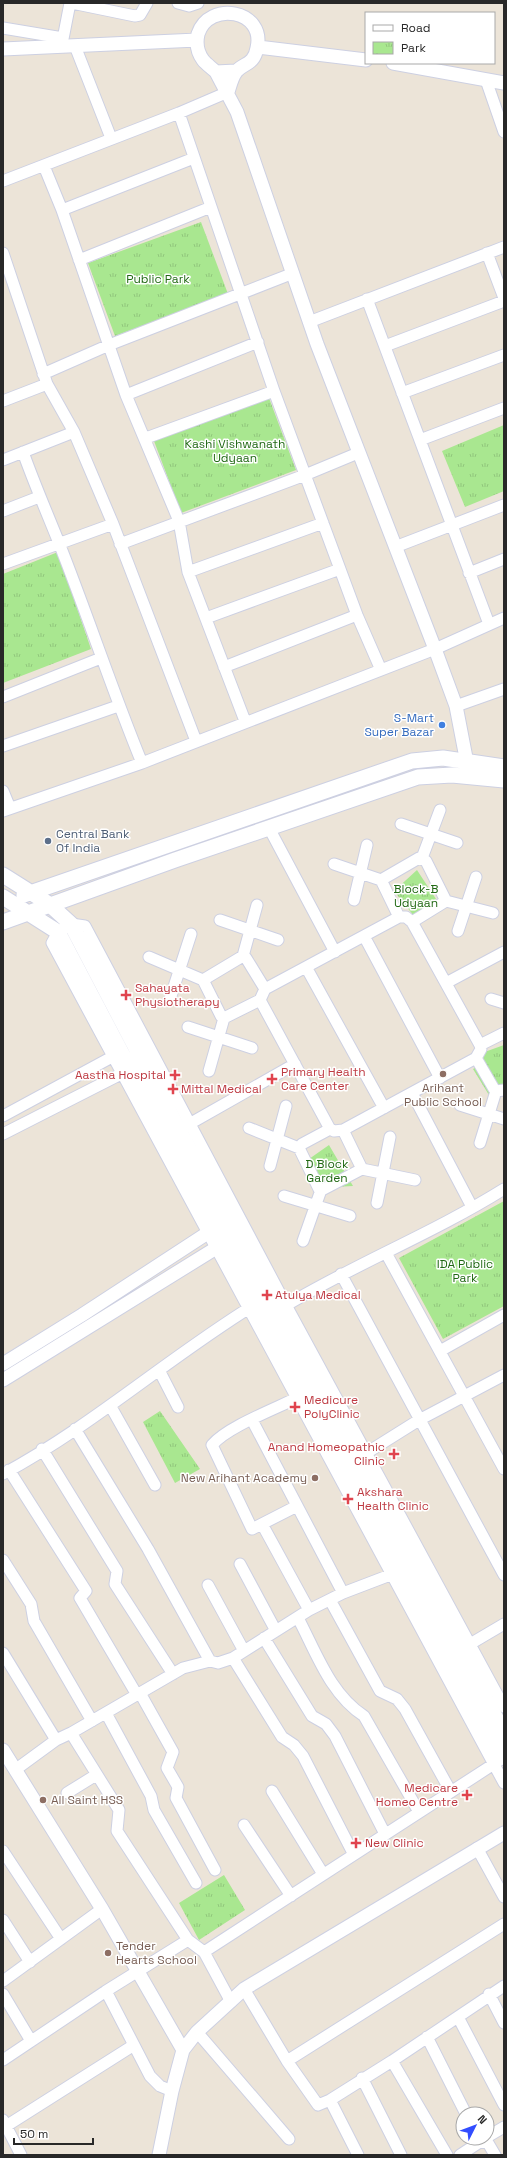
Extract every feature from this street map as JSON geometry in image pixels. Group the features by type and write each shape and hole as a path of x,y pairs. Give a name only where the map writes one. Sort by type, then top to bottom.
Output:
{"main road":[{"path":"5,900 412,761 444,758 467,763 504,767"},
{"path":"3,922 49,904 418,777 452,774 504,780"},
{"path":"3,875 29,893 49,904 71,924 184,1126 217,1227"},
{"path":"5,900 58,932 121,1052 226,1242 254,1306 301,1396 402,1569 500,1759"},
{"path":"226,1242 282,1307 362,1456 402,1569 465,1647 504,1733"}],"street":[{"path":"62,42 71,3 135,16 140,15 147,3"},
{"path":"178,3 189,6 198,3"},
{"path":"216,72 236,71 247,65 254,56 258,47 257,33 251,22 236,8 219,12 216,9 200,27 197,40 198,50 203,60 216,72 228,92 237,112 291,274 358,453 456,706 467,763"},
{"path":"3,28 75,46 197,40"},
{"path":"3,49 62,42"},
{"path":"75,46 111,138"},
{"path":"258,47 365,60"},
{"path":"398,64 504,83"},
{"path":"3,181 179,113 228,92 236,71"},
{"path":"486,80 504,132"},
{"path":"179,113 274,391 357,615 381,670"},
{"path":"62,210 194,158"},
{"path":"44,166 62,210 126,395 146,438 179,521 188,572 245,722"},
{"path":"79,260 211,207"},
{"path":"309,322 504,248"},
{"path":"3,253 45,379 74,432 113,524 196,741"},
{"path":"487,254 504,298"},
{"path":"3,401 109,345 291,274"},
{"path":"367,300 489,624"},
{"path":"385,346 504,302"},
{"path":"126,395 258,342"},
{"path":"402,393 504,355"},
{"path":"146,438 274,391"},
{"path":"420,440 504,408"},
{"path":"3,460 74,432"},
{"path":"23,452 39,497 59,543 118,706 142,763"},
{"path":"120,544 305,475 358,453"},
{"path":"3,511 39,497"},
{"path":"395,547 504,504"},
{"path":"188,572 323,523"},
{"path":"3,564 113,524"},
{"path":"469,572 504,559"},
{"path":"206,618 340,569"},
{"path":"224,667 357,615"},
{"path":"3,791 7,810 142,763 435,649 504,618"},
{"path":"3,697 100,658"},
{"path":"456,706 504,689"},
{"path":"3,746 118,706"},
{"path":"422,858 440,810"},
{"path":"401,824 457,843"},
{"path":"269,828 335,952"},
{"path":"354,900 367,845"},
{"path":"381,880 419,858 422,858"},
{"path":"422,858 426,861 446,901"},
{"path":"334,864 381,880 399,917"},
{"path":"458,931 476,877"},
{"path":"412,922 446,901 493,913"},
{"path":"202,980 243,956 257,905"},
{"path":"209,1071 224,1018 260,1000 265,989 399,917 406,917 412,922 481,1049 476,1058 337,1132 330,1129 260,1000"},
{"path":"220,920 278,940"},
{"path":"3,1364 82,1315 217,1227 121,1074 52,943 58,932 71,924"},
{"path":"170,999 191,934"},
{"path":"364,936 440,1078"},
{"path":"446,983 504,952"},
{"path":"243,956 246,958 265,989"},
{"path":"149,957 202,980 221,1016 224,1018"},
{"path":"306,967 384,1108"},
{"path":"491,999 504,1003"},
{"path":"188,1027 252,1048"},
{"path":"480,1045 504,1033"},
{"path":"3,1116 112,1057"},
{"path":"476,1058 500,1091 489,1114 480,1143"},
{"path":"295,1064 184,1126 282,1307 341,1274 386,1253 504,1189"},
{"path":"3,1134 121,1074"},
{"path":"412,1093 472,1207"},
{"path":"460,1105 504,1118"},
{"path":"270,1166 286,1106"},
{"path":"249,1128 299,1148 321,1190 303,1241"},
{"path":"299,1148 302,1144 330,1129"},
{"path":"343,1130 362,1169"},
{"path":"377,1203 390,1137"},
{"path":"321,1190 325,1190 362,1169 414,1180"},
{"path":"284,1196 350,1216"},
{"path":"3,1379 226,1242"},
{"path":"386,1253 440,1351 501,1456 504,1469"},
{"path":"341,1274 504,1575"},
{"path":"216,1870 176,1798 178,1787 166,1768 173,1752 80,1598 86,1591 6,1472 111,1407 159,1370 254,1306"},
{"path":"440,1351 504,1314"},
{"path":"159,1370 178,1407"},
{"path":"504,1375 419,1420 362,1456 465,1647 504,1707"},
{"path":"297,1506 252,1529 212,1445 217,1439 301,1396"},
{"path":"111,1407 155,1485"},
{"path":"252,1420 343,1593"},
{"path":"75,1429 148,1549 210,1661"},
{"path":"42,1449 117,1571 115,1584 173,1674"},
{"path":"262,1524 309,1610"},
{"path":"3,1560 31,1604 34,1621 92,1721"},
{"path":"240,1564 276,1631"},
{"path":"15,1770 56,1740 71,1733 183,1668 210,1661 218,1663 233,1658 309,1610 343,1593 402,1569"},
{"path":"208,1585 244,1651"},
{"path":"330,1600 380,1691 397,1699 405,1709 451,1792"},
{"path":"298,1618 339,1695 352,1708 364,1716 419,1812"},
{"path":"465,1647 504,1624"},
{"path":"264,1638 312,1716 326,1724 335,1736 385,1834"},
{"path":"3,1654 56,1740"},
{"path":"233,1658 282,1737 294,1745 303,1756 353,1854"},
{"path":"106,1713 151,1796 154,1810 196,1883"},
{"path":"71,1733 119,1810 117,1830 188,1940 204,1952 231,2002"},
{"path":"3,1750 102,1909 183,2050"},
{"path":"204,1952 500,1759 504,1783"},
{"path":"67,1793 96,1775"},
{"path":"272,1791 323,1874"},
{"path":"244,1825 291,1896"},
{"path":"159,2155 172,2091 183,2050 198,2032 244,1989 504,1833"},
{"path":"477,1848 504,1897"},
{"path":"3,1851 61,1939"},
{"path":"3,1981 102,1909"},
{"path":"3,1920 30,1962"},
{"path":"288,2062 504,1924"},
{"path":"3,2060 106,1991 188,1940"},
{"path":"244,1989 288,2062 318,2105 330,2100 362,2078 392,2061 458,2017 489,1994 504,1986"},
{"path":"106,1991 150,2076 160,2086 172,2091"},
{"path":"3,1994 31,2041"},
{"path":"489,1994 504,2023"},
{"path":"458,2017 504,2105"},
{"path":"198,2032 289,2139"},
{"path":"427,2037 462,2106"},
{"path":"21,2155 4,2125 134,2044"},
{"path":"392,2061 447,2155"},
{"path":"362,2078 401,2155"},
{"path":"330,2100 358,2155"},
{"path":"495,2132 504,2126"},
{"path":"460,2155 473,2146"},
{"path":"490,2146 496,2155"}],"green space":[{"name":"Public Park","path":"201,222 228,294 115,336 88,263"},
{"name":"Kashi Vishwanath Udyaan","path":"269,398 296,470 181,513 154,441"},
{"path":"504,425 504,491 465,507 442,451"},
{"path":"58,552 91,649 3,683 3,574"},
{"name":"Block-B Udyaan","path":"417,870 436,899 414,916 394,891"},
{"path":"504,1045 504,1094 492,1100 473,1069 483,1063 479,1054"},
{"name":"D Block Garden","path":"329,1145 353,1186 315,1188 309,1159"},
{"name":"IDA Public Park","path":"504,1201 504,1306 443,1339 399,1258"},
{"path":"160,1411 200,1469 175,1483 143,1422"},
{"path":"224,1875 245,1910 199,1940 179,1903"}],"place":[{"name":"S-Mart Super Bazar","path":"442,725"},
{"name":"Central Bank Of India","path":"48,841"},
{"name":"Sahayata Physiotherapy","path":"126,995"},
{"name":"Arihant Public School","path":"443,1074"},
{"name":"Aastha Hospital","path":"175,1075"},
{"name":"Primary Health Care Center","path":"272,1079"},
{"name":"Mittal Medical","path":"173,1089"},
{"name":"Atulya Medical","path":"267,1295"},
{"name":"Medicure PolyClinic","path":"295,1407"},
{"name":"Anand Homeopathic Clinic","path":"394,1454"},
{"name":"New Arihant Academy","path":"315,1478"},
{"name":"Akshara Health Clinic","path":"348,1499"},
{"name":"Medicare Homeo Centre","path":"467,1795"},
{"name":"All Saint HSS","path":"43,1800"},
{"name":"New Clinic","path":"356,1843"},
{"name":"Tender Hearts School","path":"108,1953"}]}
